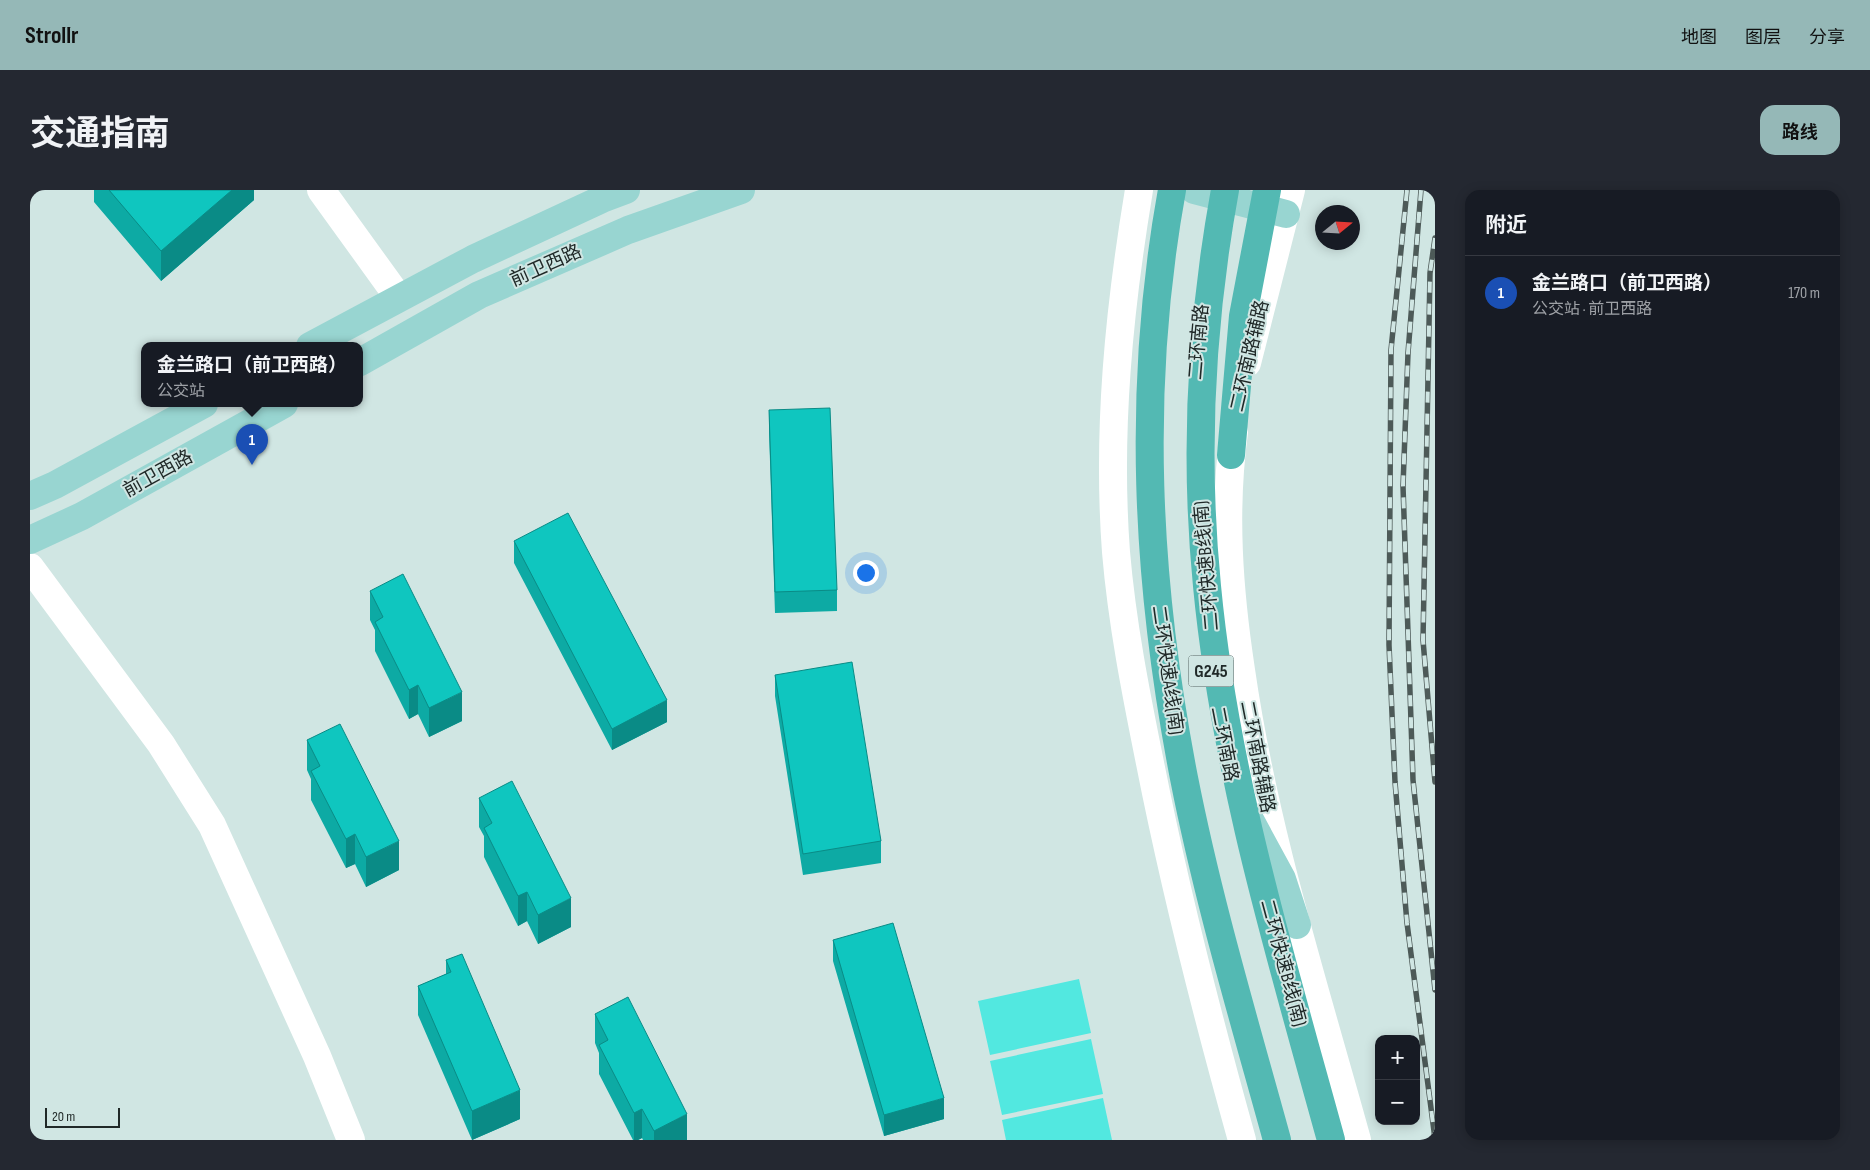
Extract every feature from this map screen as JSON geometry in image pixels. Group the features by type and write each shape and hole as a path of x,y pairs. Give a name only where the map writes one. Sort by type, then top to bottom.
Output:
{"highway":[{"name":"二环快速A线(南)","path":"1172,190 1158,288 1150,387 1149,499 1156,591 1170,698 1194,825 1277,1140"},
{"name":"二环快速B线(南)","path":"1213,192 1209,302 1201,414 1201,497 1207,587 1219,681 1245,813 1330,1140"},
{"path":"1231,455 1243,316 1269,199"}],"main road":[{"name":"前卫西路","path":"317,342 481,255 602,199 626,190"},
{"name":"前卫西路","path":"363,360 479,296 628,230 741,190"},
{"name":"二环南路","path":"1180,190 1167,289 1159,379 1158,499 1164,591 1184,734 1202,823 1285,1140"},
{"name":"二环南路","path":"1213,192 1199,333 1194,455 1200,587 1220,728 1248,858 1323,1140"},
{"path":"1213,192 1269,199"},
{"name":"前卫西路","path":"30,496 56,485 199,407"},
{"name":"前卫西路","path":"30,540 82,516 279,407"},
{"path":"1220,728 1234,782 1250,818 1282,879 1297,925"}],"street":[{"path":"321,190 399,298"},
{"path":"1139,190 1128,258 1117,355 1113,454 1116,552 1129,650 1162,822 1200,986 1242,1140"},
{"name":"二环南路辅路","path":"1231,455 1227,500 1228,548 1238,653 1261,784 1297,925 1357,1140"},
{"path":"30,567 161,744 212,825 317,1056 351,1140"}],"shaded area":[{"path":"1079,979 1091,1033 990,1055 978,1001"},
{"path":"1091,1039 1103,1094 1002,1115 990,1061"},
{"path":"1103,1098 1112,1140 1006,1140 1002,1120"}],"building":[{"path":"109,190 232,190 161,251"},
{"path":"830,408 837,590 775,592 769,410"},
{"path":"568,513 667,700 612,729 514,541"},
{"path":"403,574 462,692 429,708 418,685 409,690 375,622 383,617 370,591"},
{"path":"852,662 881,841 803,854 775,675"},
{"path":"340,724 399,841 366,857 355,834 346,839 311,771 320,766 307,740"},
{"path":"512,781 571,898 538,915 527,892 518,896 484,828 492,823 479,798"},
{"path":"893,923 944,1098 884,1115 833,940"},
{"path":"462,954 520,1090 472,1111 418,986 451,972 446,960"},
{"path":"628,997 687,1114 654,1131 642,1109 634,1113 599,1045 608,1040 595,1014"}],"railway":[{"path":"1407,190 1391,350 1389,645 1395,782 1407,923 1435,1139"},
{"path":"1421,190 1408,353 1403,486 1413,780 1435,990"},
{"path":"1435,238 1430,273 1423,640 1435,782"}],"place":[{"name":"金兰路口（前卫西路）","path":"252,465"}]}
